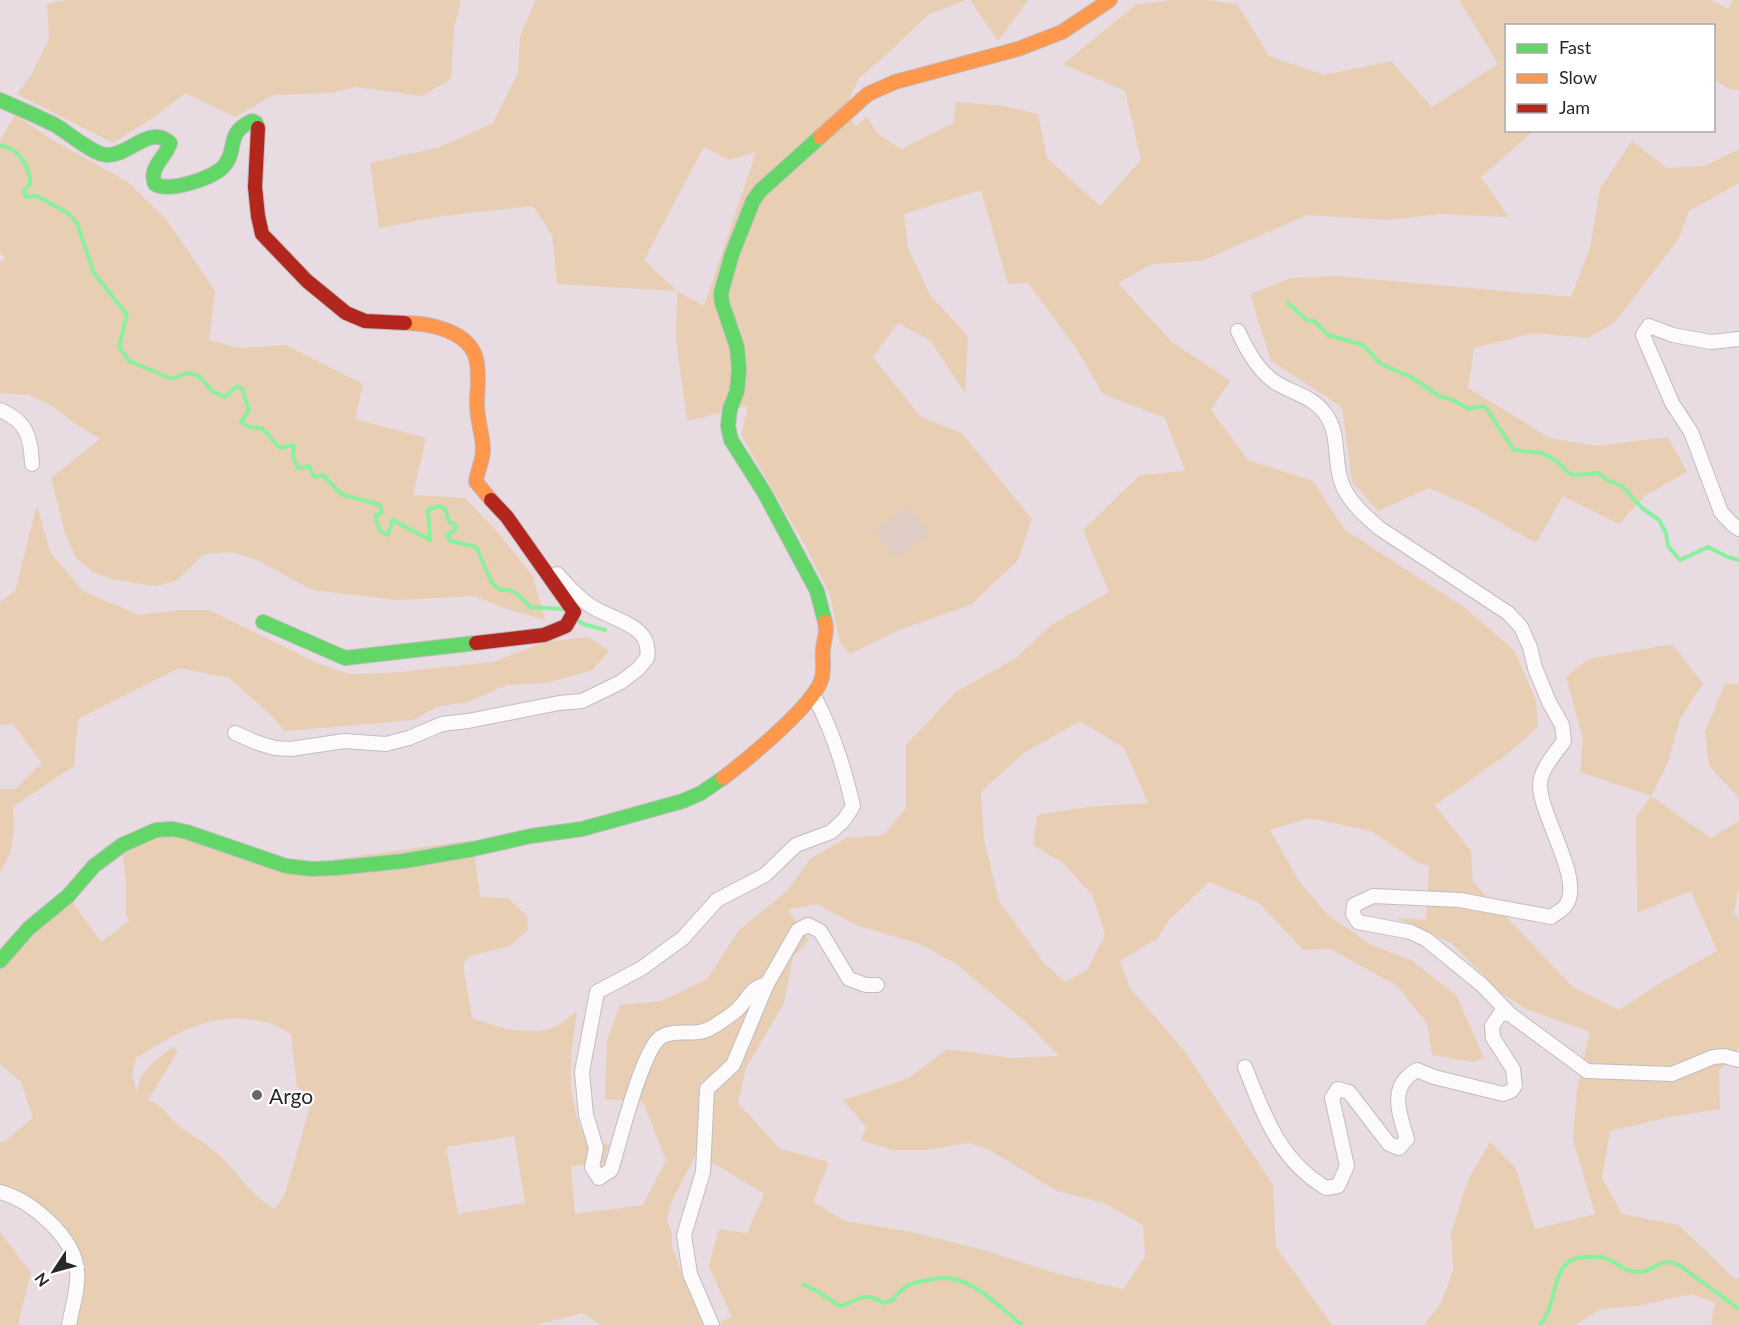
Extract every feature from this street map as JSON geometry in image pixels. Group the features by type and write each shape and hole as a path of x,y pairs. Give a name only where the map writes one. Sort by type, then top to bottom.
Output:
{"street":[{"path":"0,962 28,928 68,896 94,866 122,845 156,830 172,829 187,832 264,860 312,869 404,861 531,836 582,829 682,801 724,779 814,696 824,670 823,648 827,630 817,591 764,492 731,440 728,426 730,409 737,391 739,370 737,347 722,303 722,292 732,254 753,201 768,182 876,89 1026,45 1062,32 1110,0"},
{"path":"0,100 52,122 105,155 116,155 148,138 161,135 166,137 170,148 152,173 153,182 161,188 218,172 229,159 231,139 236,132 246,123 252,121 256,123 259,129 256,190 262,234 326,298 357,319 370,322 393,321 425,324 442,329 471,347 477,358 477,419 483,454 476,482 507,517 574,612 566,626 544,636 345,658 263,622"},
{"path":"1739,339 1711,342 1673,335 1649,326 1643,335 1672,403 1691,432 1721,512 1739,529"},
{"path":"1238,331 1251,357 1266,375 1278,385 1317,404 1328,416 1339,475 1347,495 1360,512 1405,547 1508,613 1521,627 1549,702 1562,725 1564,741 1544,771 1540,784 1549,823 1565,859 1570,891 1566,905 1551,917 1460,900 1373,896 1354,905 1353,914 1358,922 1411,932 1427,940 1482,985 1511,1015 1587,1071 1672,1074 1713,1057 1724,1056 1739,1060"},
{"path":"0,410 16,417 31,442 32,464"},
{"path":"235,733 274,748 291,749 344,741 386,744 410,738 442,724 582,701 621,682 638,669 647,658 648,652 647,642 642,633 590,606 568,587 520,536"},
{"path":"767,984 757,986 736,1011 705,1033 672,1033 660,1037 649,1053 632,1099 611,1170 599,1178 592,1167 596,1148 586,1115 582,1072 597,992 642,968 683,938 717,900 765,875 796,845 831,832 844,820 853,806 843,763 827,720 814,696"},
{"path":"712,1325 690,1274 684,1235 703,1172 707,1089 733,1065 767,984 798,930 808,925 820,930 849,979 866,985 877,985"},
{"path":"1245,1066 1267,1123 1283,1149 1308,1177 1326,1188 1338,1186 1347,1166 1332,1098 1338,1089 1349,1092 1389,1144 1399,1148 1407,1139 1400,1114 1398,1093 1405,1076 1417,1070 1434,1077 1503,1094 1515,1086 1513,1069 1494,1038 1492,1026 1501,1013 1511,1015"},
{"path":"0,1192 24,1202 45,1216 74,1254 77,1272 69,1325"}],"shaded area":[{"path":"65,0 461,0 454,29 451,79 422,96 356,87 331,93 274,95 235,117 186,93 113,143 17,94 31,75 49,39 47,4"},
{"path":"536,0 966,0 929,14 859,78 844,110 856,126 867,117 878,134 901,149 953,123 956,102 1004,106 1038,114 1047,158 1100,206 1141,160 1125,91 1063,64 1136,5 1170,0 1206,0 1237,4 1269,56 1324,75 1391,61 1432,107 1498,64 1459,0 1711,0 1728,9 1733,0 1739,0 1739,90 1729,89 1715,80 1715,24 1505,24 1505,132 1532,132 1481,177 1509,217 1440,214 1389,220 1307,215 1202,261 1152,264 1118,283 1172,342 1230,381 1211,410 1248,460 1313,481 1344,529 1465,608 1514,650 1536,700 1538,727 1506,755 1435,805 1471,851 1473,882 1573,987 1619,1010 1660,983 1717,951 1691,891 1637,913 1636,817 1651,796 1711,838 1739,821 1739,888 1734,913 1739,919 1739,1047 1719,1071 1720,1109 1670,1117 1610,1131 1602,1178 1622,1214 1679,1225 1735,1279 1739,1278 1739,1325 1711,1325 1715,1303 1691,1294 1638,1306 1601,1309 1575,1325 1424,1325 1441,1303 1453,1270 1451,1233 1468,1180 1490,1142 1515,1167 1535,1229 1595,1214 1573,1140 1577,1088 1590,1032 1526,1009 1501,993 1451,943 1396,918 1426,920 1429,866 1417,862 1371,831 1309,818 1270,830 1299,881 1327,914 1371,945 1411,960 1457,996 1484,1058 1473,1062 1432,1055 1427,1023 1396,985 1330,949 1303,950 1258,902 1209,882 1168,921 1158,938 1120,961 1130,988 1183,1049 1273,1185 1276,1247 1332,1325 723,1325 720,1322 732,1317 709,1266 719,1229 747,1233 764,1194 718,1166 695,1156 671,1203 667,1219 672,1234 672,1246 687,1288 710,1325 601,1325 582,1313 535,1325 69,1325 77,1272 45,1217 0,1192 0,1142 3,1143 33,1118 21,1082 0,1064 0,961 68,896 101,942 129,921 126,914 126,881 122,845 156,830 286,866 473,840 480,897 508,898 527,916 528,930 510,946 470,956 463,964 472,1018 502,1027 534,1031 557,1026 577,1011 571,1062 575,1109 587,1143 611,1145 607,1151 605,1163 571,1166 575,1214 643,1205 666,1160 643,1102 605,1099 607,1041 620,1005 661,1001 707,979 739,930 787,891 810,859 846,838 884,835 906,808 906,745 956,692 1016,658 1051,625 1109,592 1083,530 1140,475 1185,471 1165,418 1103,394 1076,348 1028,283 1008,284 981,190 904,214 908,248 930,295 968,336 965,393 930,340 898,323 873,357 921,417 962,433 1032,519 1018,560 972,604 897,631 850,654 840,643 830,595 806,547 741,435 748,406 687,421 676,340 677,291 557,284 552,235 533,206 443,216 379,228 370,163 440,147 493,123 518,73 520,36","holes":["704,147 729,160 756,152 704,306 677,291 644,260","1080,721 1124,748 1148,803 1087,807 1037,815 1033,845 1063,863 1093,896 1105,935 1087,970 1065,982 1044,963 999,901 984,840 981,792 1024,753","817,904 856,925 920,944 956,964 1027,1023 1059,1056 1012,1058 947,1049 909,1078 843,1100 866,1127 861,1140 893,1150 926,1150 968,1143 988,1149 1057,1191 1104,1203 1143,1225 1145,1257 1123,1289 1058,1274 987,1251 912,1232 845,1221 813,1202 829,1162 780,1149 738,1103 746,1068 784,1003 793,957 809,940 788,910","239,1018 271,1023 291,1034 297,1087 305,1092 311,1103 285,1194 275,1209 252,1192 216,1153 179,1126 158,1105 148,1100 178,1051 173,1047 154,1061 141,1076 137,1092 132,1074 136,1058 162,1042 196,1026","514,1136 525,1203 458,1214 446,1147"]},
{"path":"970,0 1028,0 998,41"},
{"path":"15,115 51,139 128,182 167,220 215,291 209,340 238,348 286,345 363,384 355,419 426,438 413,495 465,498 494,528 533,576 545,620 504,608 475,596 397,600 312,590 257,560 231,552 204,554 176,581 156,586 114,580 93,572 76,558 65,533 51,478 100,439 52,406 29,395 0,393 0,263 5,258 0,253 0,140"},
{"path":"1632,141 1667,168 1705,166 1739,149 1739,183 1689,211 1678,240 1615,322 1588,338 1534,333 1474,348 1468,388 1550,438 1596,446 1668,437 1687,472 1646,495 1619,524 1563,496 1536,543 1473,507 1429,488 1378,511 1352,482 1342,407 1271,361 1250,294 1291,278 1336,276 1571,297 1590,248 1600,189"},
{"path":"37,505 50,552 83,591 139,615 180,610 209,610 317,663 349,674 390,673 493,662 545,642 588,637 609,651 593,670 547,683 507,685 468,702 436,707 414,720 284,731 273,717 229,678 179,668 78,719 74,766 13,807 12,841 8,857 0,872 0,789 15,789 42,763 13,724 0,725 0,602 15,591"},
{"path":"908,506 929,534 896,559 875,530"},
{"path":"1672,644 1703,683 1680,719 1667,765 1651,796 1580,772 1583,740 1566,677 1588,659"},
{"path":"1725,684 1739,684 1739,798 1709,766 1705,731"},
{"path":"0,1232 31,1273 18,1325 0,1325"}],"waterway":[{"path":"0,146 12,150 22,159 30,178 30,184 24,191 26,197 37,196 68,213 77,223 94,273 127,315 119,347 129,361 172,379 187,373 199,376 212,391 225,397 236,387 242,388 249,410 241,422 249,427 262,428 280,448 294,445 293,457 298,468 309,466 314,477 323,475 341,494 380,505 382,512 375,516 380,531 388,535 393,520 430,540 428,510 439,506 445,509 449,522 456,525 455,530 447,535 450,541 476,547 492,583 500,590 513,592 530,607 562,609"},
{"path":"1288,303 1307,320 1314,321 1328,335 1363,345 1381,364 1411,377 1439,396 1453,400 1469,409 1482,406 1486,408 1514,450 1542,453 1574,475 1598,473 1622,486 1642,508 1659,520 1666,533 1668,546 1680,560 1708,547 1739,560"},
{"path":"576,619 583,624 605,630"},
{"path":"1540,1325 1546,1316 1561,1272 1566,1264 1575,1258 1602,1257 1627,1270 1636,1272 1643,1272 1665,1262 1679,1265 1739,1309"},
{"path":"804,1285 840,1306 865,1297 883,1303 893,1300 902,1289 918,1282 941,1278 958,1280 978,1289 1022,1325"}],"traffic: fast":[{"path":"0,100 55,125 101,154 115,154 147,139 162,138 170,143 153,178 155,184 170,187 191,183 219,171 231,153 238,131 252,121 258,128"},
{"path":"820,137 760,191 753,201 732,254 721,293 722,303 737,347 739,370 737,391 730,409 728,426 731,440 764,492 817,591 825,622"},
{"path":"263,622 345,658 476,643"},
{"path":"0,961 29,928 68,896 94,866 122,845 156,830 172,829 187,832 286,866 312,869 335,868 404,861 531,836 582,829 683,801 701,793 723,778"}],"traffic: slow":[{"path":"820,137 868,94 895,82 1018,49 1062,32 1110,0"},
{"path":"405,323 447,330 465,341 472,349 478,369 477,410 483,450 476,482 491,500"},
{"path":"723,778 792,718 815,692 823,673 825,622"}],"traffic: jam":[{"path":"258,128 255,187 262,234 307,281 346,313 365,321 405,323"},
{"path":"476,643 544,635 566,626 574,612 507,517 491,500"}],"place":[{"name":"Argo","path":"257,1095"}]}
